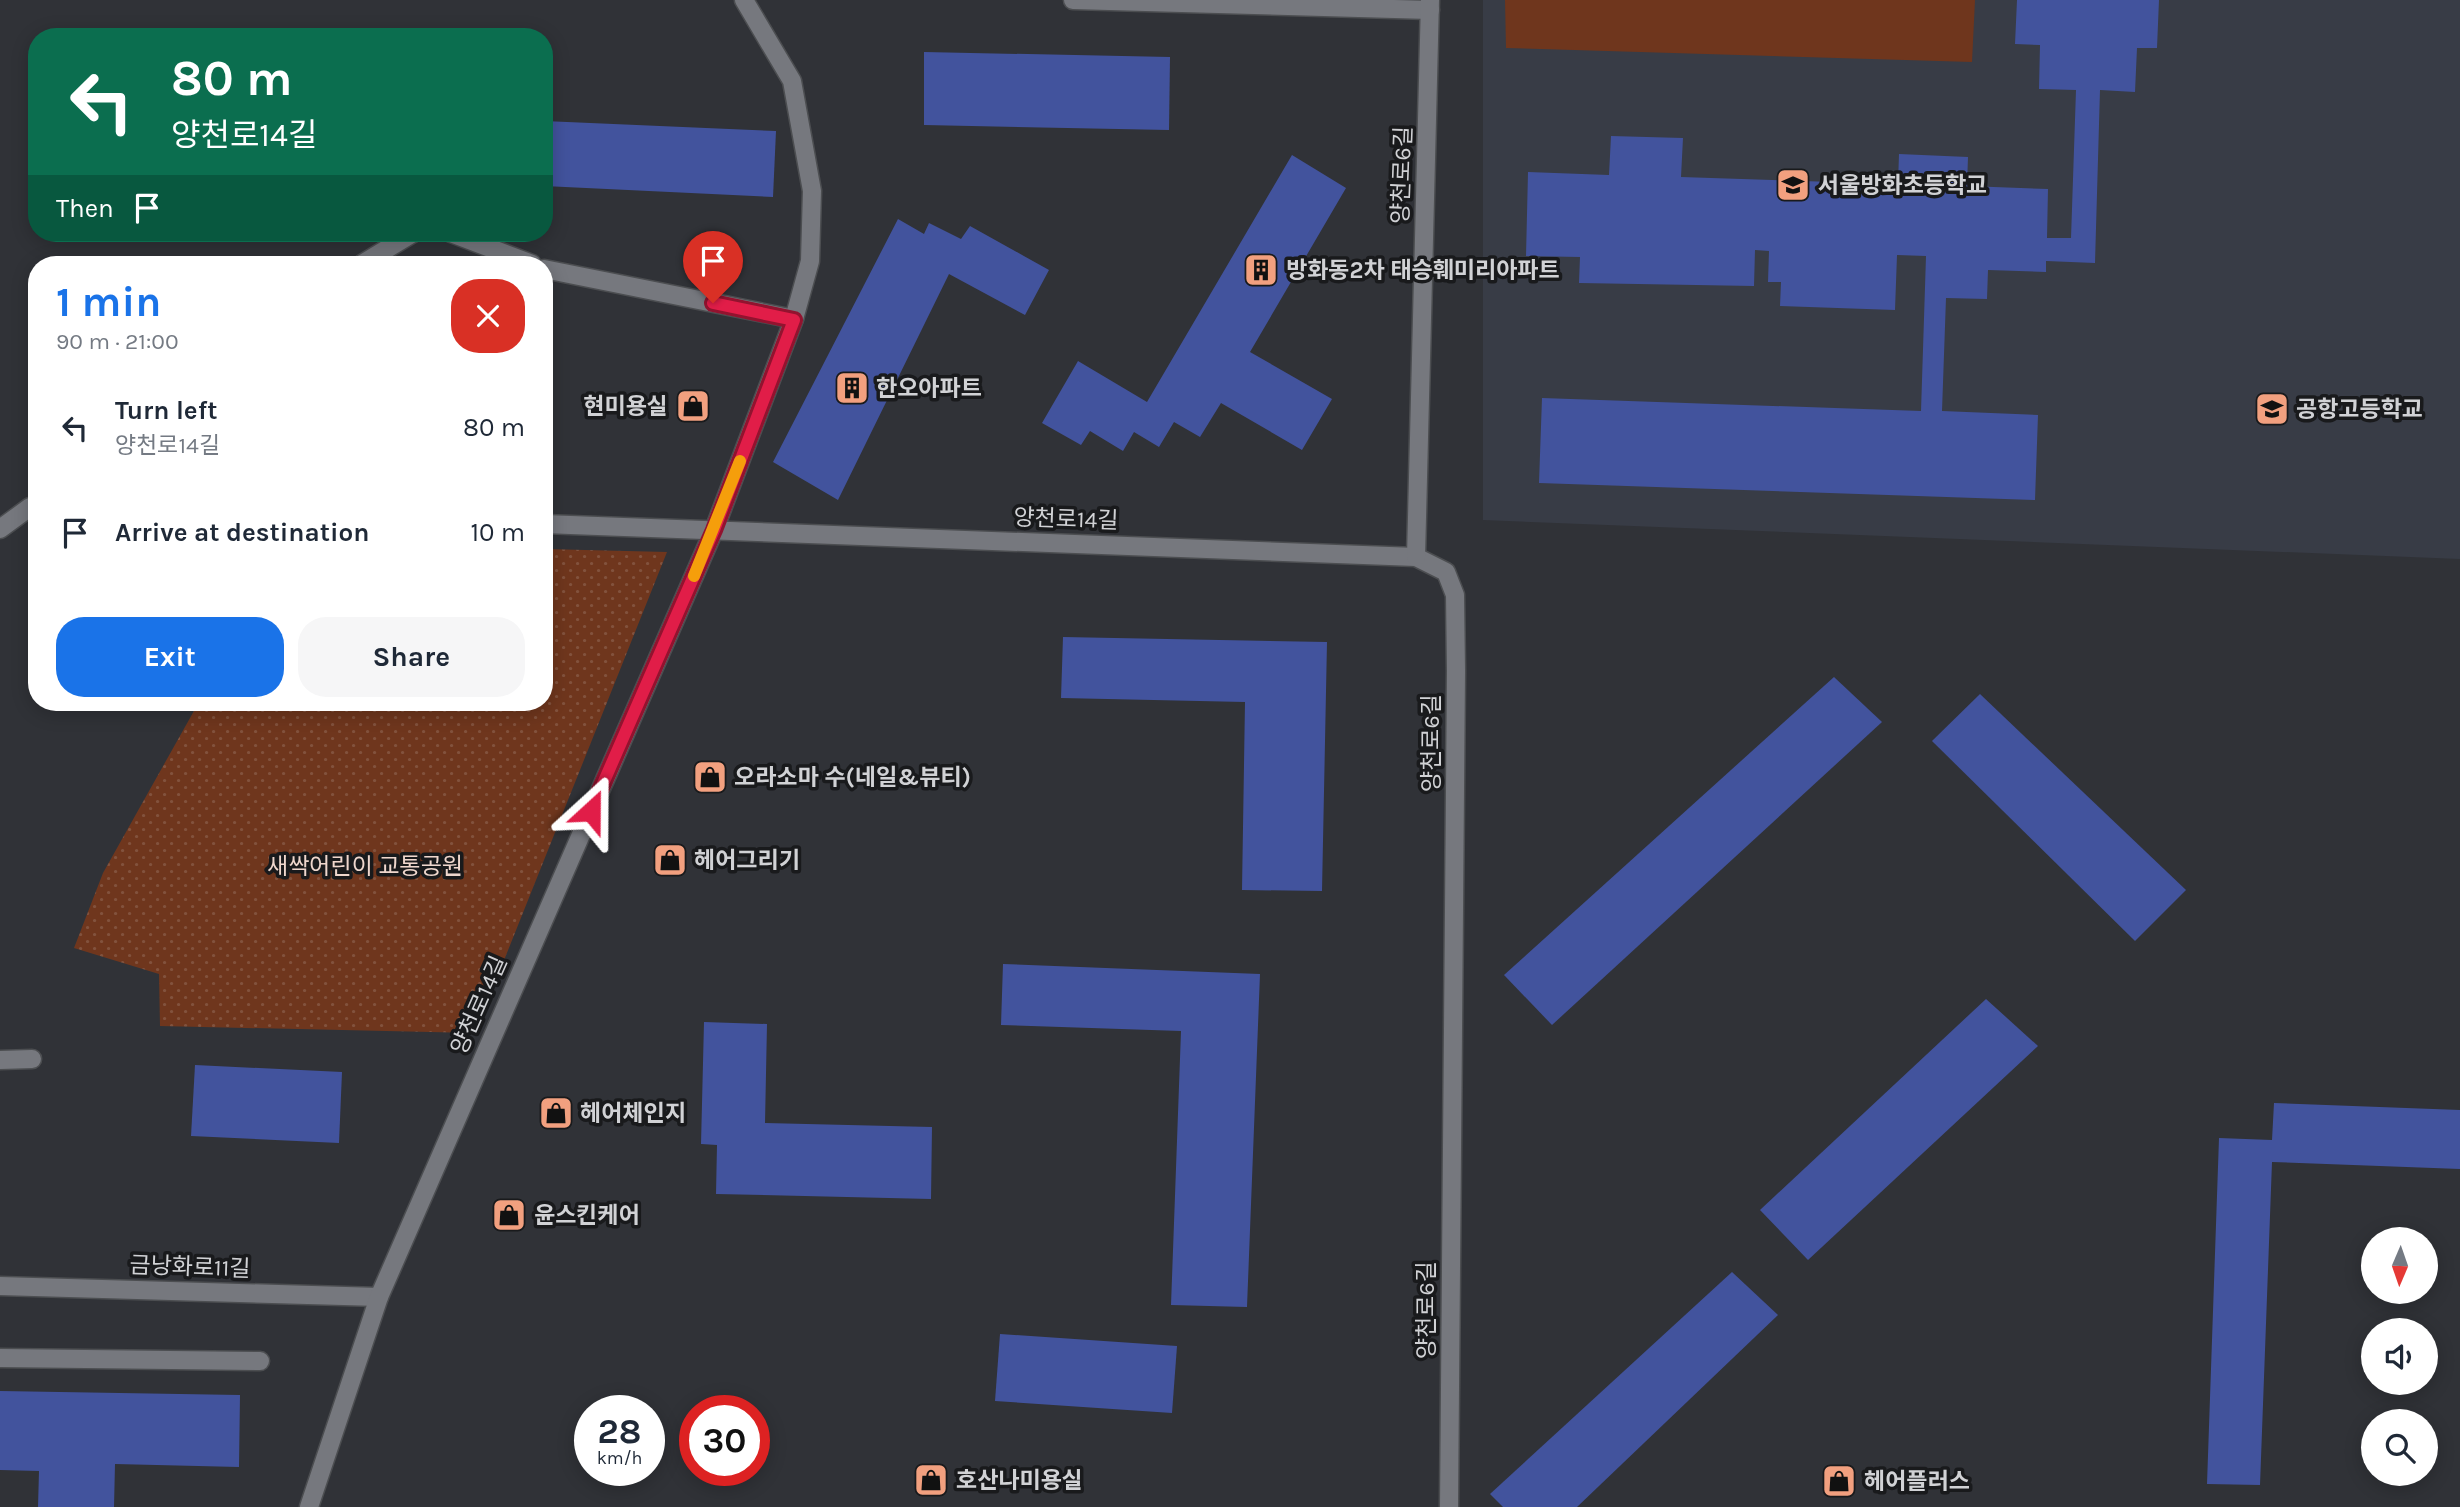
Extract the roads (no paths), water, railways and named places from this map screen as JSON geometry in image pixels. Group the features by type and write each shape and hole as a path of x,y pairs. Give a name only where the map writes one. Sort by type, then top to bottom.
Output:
{"street":[{"name":"양천로14길","path":"309,1507 379,1297 714,530 794,320 810,261 812,191 792,81 744,0"},
{"path":"1073,0 1430,5"},
{"name":"양천로6길","path":"1430,5 1416,557 1446,572 1455,595 1449,1507"},
{"path":"375,256 398,242"},
{"path":"475,242 511,256"},
{"path":"553,271 794,320"},
{"path":"0,529 28,508"},
{"name":"양천로14길","path":"553,524 1416,557"},
{"path":"0,1060 33,1059"},
{"name":"금낭화로11길","path":"0,1286 379,1297"},
{"path":"0,1357 260,1361"}],"place":[{"name":"서울방화초등학교","path":"1793,185"},
{"name":"방화동2차 태승훼미리아파트","path":"1261,270"},
{"name":"한오아파트","path":"852,388"},
{"name":"현미용실","path":"693,406"},
{"name":"공항고등학교","path":"2272,409"},
{"name":"오라소마 수(네일&뷰티)","path":"710,777"},
{"name":"헤어그리기","path":"670,860"},
{"name":"헤어체인지","path":"556,1113"},
{"name":"윤스킨케어","path":"509,1215"},
{"name":"호산나미용실","path":"931,1480"},
{"name":"헤어플러스","path":"1839,1481"}],"park label":[{"name":"새싹어린이 교통공원","path":"365,866"}]}
